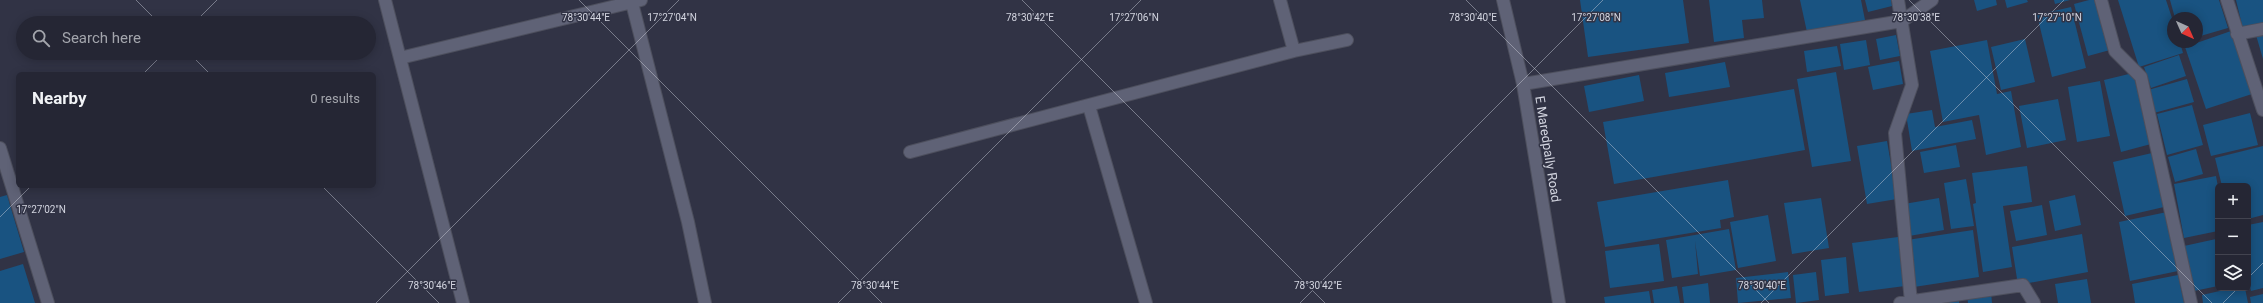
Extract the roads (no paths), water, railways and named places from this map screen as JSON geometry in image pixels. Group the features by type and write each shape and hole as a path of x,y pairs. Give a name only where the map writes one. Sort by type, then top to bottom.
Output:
{"street":[{"path":"385,0 463,303"},
{"path":"1280,0 1294,51"},
{"name":"E Maredpally Road","path":"1503,0 1524,84 1559,303"},
{"path":"1898,0 1912,85 1895,134 1905,302 2023,285 2034,303"},
{"path":"1524,84 1902,21 1932,0"},
{"path":"2101,0 2115,51 2141,78 2191,303"},
{"path":"2227,0 2263,110"},
{"path":"400,58 637,2 688,222 705,303"},
{"path":"2237,34 2263,29"},
{"path":"910,152 1090,106 1294,51 1347,40"},
{"path":"1090,106 1146,303"},
{"path":"0,148 48,303"}]}
